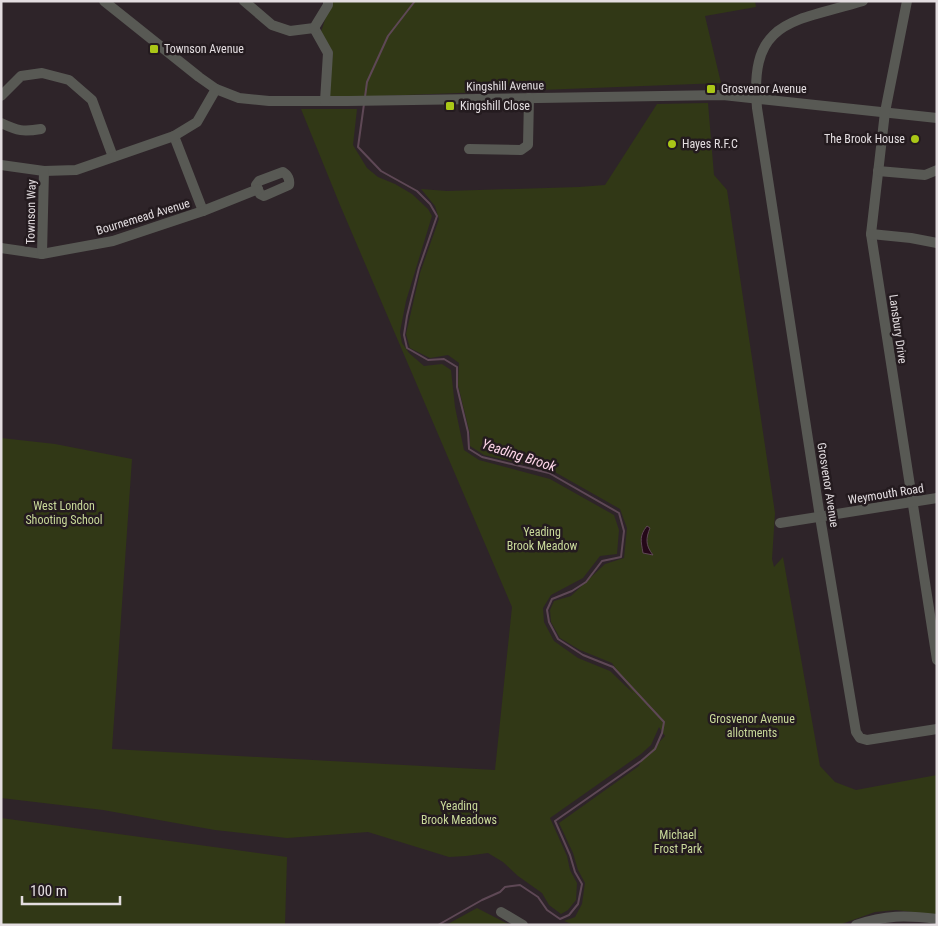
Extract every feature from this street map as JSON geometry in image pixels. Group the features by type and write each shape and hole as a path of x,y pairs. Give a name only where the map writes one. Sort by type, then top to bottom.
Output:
{"street":[{"name":"Kingshill Avenue","path":"104,1 198,77 216,88 239,98 269,101 372,101 723,95 937,118"},
{"path":"244,1 272,25 290,31 314,28"},
{"path":"314,28 328,5 328,1"},
{"name":"Grosvenor Avenue","path":"863,1 779,29 768,39 761,53 756,98 820,517 857,734 860,738 867,740 937,729"},
{"name":"Lansbury Drive","path":"907,1 885,112 871,234 911,502 937,660"},
{"path":"314,28 328,53 325,101"},
{"path":"1,96 21,76 42,73 69,80 92,100 113,157"},
{"path":"1,166 44,170 76,170 174,136 197,122 216,88"},
{"path":"469,149 521,150 528,146 528,98"},
{"path":"1,123 17,131 41,130"},
{"path":"174,136 203,211"},
{"name":"Townson Way","path":"42,254 44,170"},
{"path":"878,171 925,174 937,170"},
{"name":"Bournemead Avenue","path":"1,248 42,254 113,241 203,211 258,189"},
{"path":"871,234 937,243"},
{"name":"Weymouth Road","path":"780,523 937,498"},
{"path":"502,912 523,925"},
{"path":"856,925 883,917 899,915 937,919"}],"green space":[{"path":"331,1 755,1 756,7 705,16 721,83 328,98 333,52 321,32"},
{"path":"708,103 714,175 727,190 775,513 772,559 774,567 783,557 820,766 835,782 856,790 937,775 937,915 896,910 875,912 839,925 574,925 564,921 575,917 582,904 585,883 559,823 639,766 641,761 665,736 659,727 651,745 641,754 550,818 577,883 576,900 568,910 561,914 549,905 542,893 518,876 503,862 488,853 449,857 368,832 287,838 215,830 103,810 1,798 1,438 55,444 132,459 112,749 495,770 512,607 340,205 301,109 357,109 353,145 367,168 378,177 412,194 428,209 432,216 406,301 400,332 402,343 409,353 424,366 442,364 451,370 455,407 464,450 479,460 550,479 614,515 619,530 617,554 600,556 583,578 551,595 543,608 544,622 554,641 578,658 610,671 633,693 612,663 580,650 560,638 551,622 550,610 554,601 571,596 605,564 624,558 627,528 620,509 553,471 484,455 470,446 470,434 458,385 459,363 448,355 430,358 410,348 406,334 420,273 439,219 435,206 421,189 447,191 605,185 657,104"},
{"path":"1,818 287,857 285,925 1,925"},
{"path":"477,908 510,925 446,925"}],"shaded area":[{"path":"647,526 650,528 647,545 653,555 643,553 641,539"}],"waterway":[{"name":"Yeading Brook","path":"365,97 367,82 388,36 415,1"},
{"name":"Yeading Brook","path":"364,104 358,147 381,171 417,191 430,204 437,216 419,268 407,316 404,335 407,348 428,360 444,359 457,367 457,387 468,432 469,449 482,457 549,473 619,513 624,531 621,557 602,561 586,582 572,591 552,599 547,610 549,622 558,639 583,655 613,667 664,722 662,733 655,749 641,761 555,821 570,855 575,872 582,884 578,904 569,915 560,919 547,910 538,897 520,885 505,887 500,892 438,925"}],"place":[{"name":"Townson Avenue","path":"154,49"},
{"name":"Grosvenor Avenue","path":"711,89"},
{"name":"Kingshill Close","path":"450,106"},
{"name":"The Brook House","path":"915,139"},
{"name":"Hayes R.F.C","path":"672,144"}],"park label":[{"name":"West London Shooting School","path":"64,513"},
{"name":"Yeading Brook Meadow","path":"542,539"},
{"name":"Grosvenor Avenue allotments","path":"752,726"},
{"name":"Yeading Brook Meadows","path":"459,813"},
{"name":"Michael Frost Park","path":"678,842"}]}
